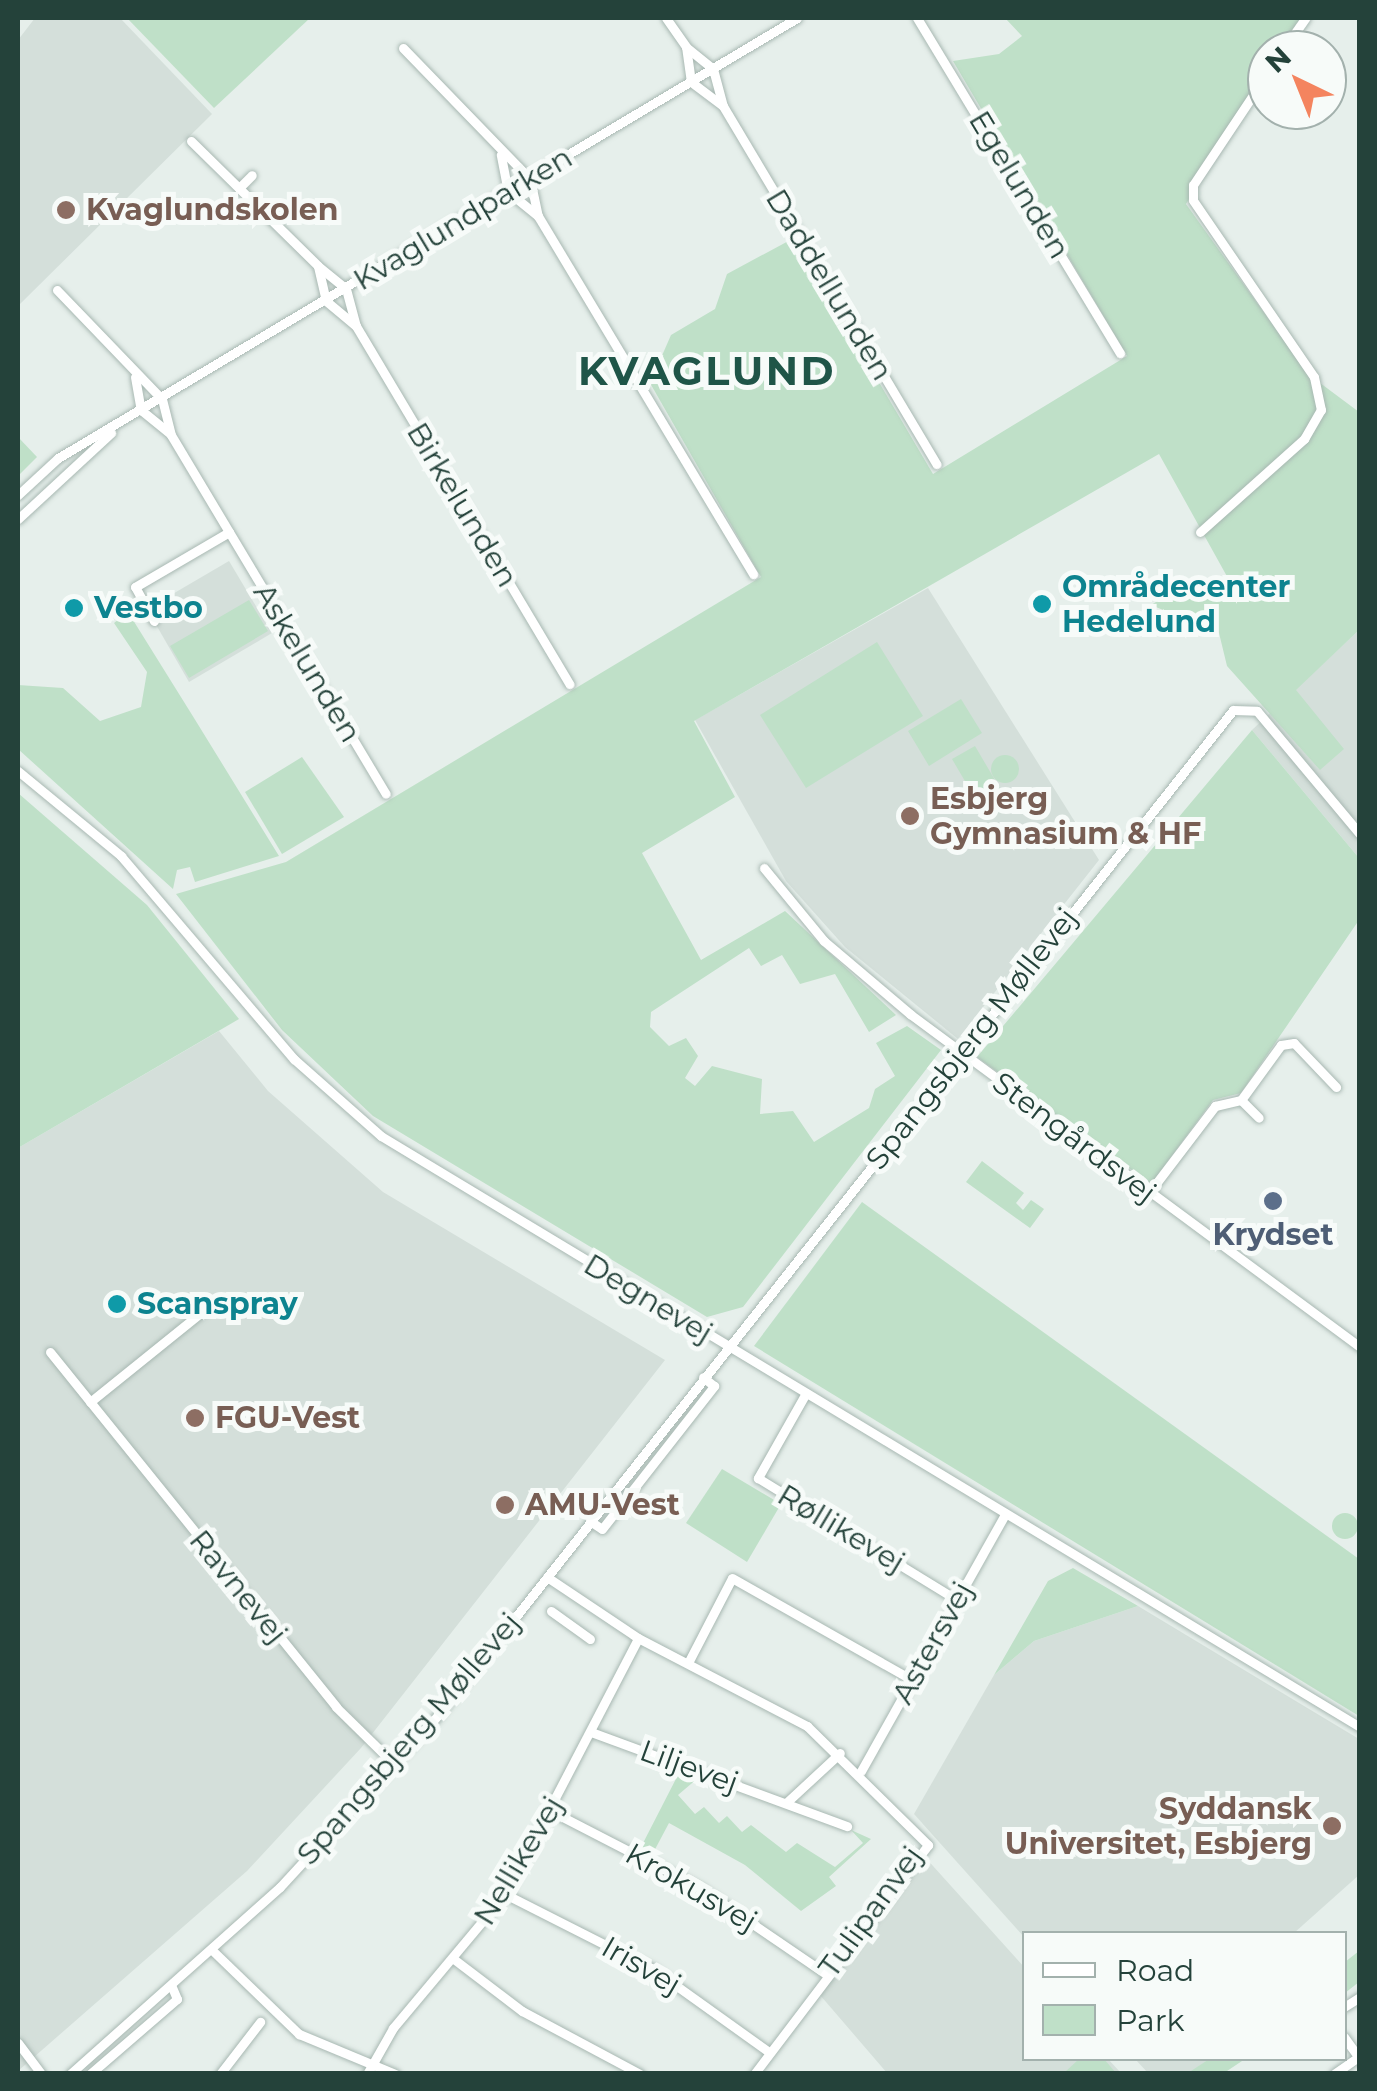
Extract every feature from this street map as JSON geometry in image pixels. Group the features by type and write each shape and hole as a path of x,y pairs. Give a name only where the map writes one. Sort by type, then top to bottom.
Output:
{"street":[{"path":"666,18 686,47 713,68"},
{"name":"Kvaglundparken","path":"18,494 141,410 797,18"},
{"name":"Egelunden","path":"917,18 1120,353"},
{"path":"686,47 691,82"},
{"path":"403,48 501,156 530,179 538,216 753,574"},
{"name":"Daddellunden","path":"713,68 723,106 936,464"},
{"name":"Daddellunden","path":"691,82 723,106"},
{"path":"1200,532 1304,439 1321,410 1314,378 1193,200 1194,184 1247,104"},
{"path":"191,141 346,289"},
{"path":"501,156 508,192 538,216"},
{"path":"240,188 252,175"},
{"path":"318,266 326,301"},
{"name":"Birkelunden","path":"346,289 356,326 569,684"},
{"path":"58,290 135,377 162,399"},
{"name":"Birkelunden","path":"326,301 356,326"},
{"path":"135,377 141,410"},
{"name":"Askelunden","path":"162,399 171,435 386,794"},
{"name":"Askelunden","path":"141,410 171,435"},
{"name":"Kvaglundparken","path":"18,519 128,418"},
{"path":"154,620 135,586 229,532"},
{"name":"Spangsbjerg Møllevej","path":"71,2073 212,1951 395,1765 590,1521 602,1529 714,1386 703,1378 1204,744 1245,706 1360,834"},
{"name":"Degnevej","path":"18,771 121,856 338,1101 421,1162 1360,1727"},
{"name":"Stengårdsvej","path":"764,868 850,966 1148,1194 1360,1347"},
{"path":"1148,1194 1215,1106 1241,1100 1282,1045 1294,1044 1326,1068 1336,1087"},
{"path":"1241,1100 1258,1118"},
{"path":"90,1402 208,1306"},
{"name":"Ravnevej","path":"50,1352 336,1708 395,1765"},
{"name":"Røllikevej","path":"806,1393 758,1478 957,1600"},
{"name":"Astersvej","path":"861,1771 1004,1514"},
{"name":"Tulipanvej","path":"547,1577 590,1610 689,1661 840,1753 928,1845 826,1974 754,2074"},
{"path":"689,1661 732,1578 912,1680"},
{"path":"576,1629 590,1610"},
{"path":"551,1611 590,1638"},
{"name":"Nellikevej","path":"371,2070 393,2028 454,1960 505,1894 638,1638"},
{"name":"Liljevej","path":"591,1732 848,1826"},
{"path":"787,1802 840,1753"},
{"name":"Krokusvej","path":"551,1811 700,1888 826,1974"},
{"name":"Irisvej","path":"505,1894 653,1969 769,2052"},
{"path":"212,1951 298,2034 371,2070 395,2074"},
{"path":"454,1960 522,2011 640,2074"},
{"name":"Spangsbjerg Møllevej","path":"90,2074 177,2000 172,1986"},
{"path":"220,2074 260,2022"},
{"path":"18,2043 41,2074"},
{"path":"1334,2074 1359,2058"}],"shaded area":[{"name":"Kvaglundskolen","path":"35,18 120,18 212,114 18,306 18,40"},
{"path":"229,561 272,633 189,682 147,609"},
{"name":"Esbjerg Gymnasium & HF","path":"928,588 1099,860 958,1039 845,947 786,881 695,720"},
{"path":"1359,630 1359,858 1252,730"},
{"path":"219,1031 268,1091 383,1192 665,1360 361,1748 247,1871 18,2071 18,1148"},
{"path":"1138,1606 1359,1739 1359,1875 1296,1931 1022,1931 1022,1935 914,1814 994,1675 1034,1641"},
{"path":"924,1856 1022,1965 1022,2061 1110,2061 1121,2073 887,2073 820,1995"},
{"path":"1137,2061 1206,2061 1188,2074 1148,2073"}],"green space":[{"path":"127,18 310,18 214,108"},
{"path":"1005,18 1301,18 1293,30 1247,30 1247,102 1186,204 1308,374 1359,412 1359,630 1296,690 1344,749 1320,770 1227,666 1219,633 1151,605 1189,582 1229,580 1159,454 694,721 735,797 642,853 701,960 785,911 896,1015 869,1032 835,974 800,984 782,955 761,966 749,948 651,1012 650,1027 669,1046 686,1038 698,1056 685,1078 695,1086 712,1066 762,1079 760,1114 793,1111 814,1142 869,1108 875,1089 895,1076 876,1043 907,1026 941,1050 743,1307 707,1317 373,1116 282,1030 176,894 286,862 761,577 650,383 671,335 715,309 727,274 794,238 933,474 1127,356 953,61 999,54 1022,36"},
{"path":"18,437 37,457 18,476"},
{"path":"249,600 268,631 189,678 170,646"},
{"path":"128,612 279,856 195,882 190,867 177,870 173,889 18,749 18,685 63,688 100,721 141,707 147,672 114,623"},
{"path":"877,642 923,716 806,788 760,715"},
{"path":"961,699 982,733 929,766 908,731"},
{"path":"1252,730 1359,858 1359,920 1241,1093 1213,1100 1151,1184 977,1057"},
{"path":"975,746 1002,792 979,805 952,759"},
{"path":"1005,755 1015,759 1019,769 1015,779 1005,783 995,779 991,769 995,759"},
{"path":"302,757 344,817 282,854 245,792"},
{"path":"18,793 147,905 239,1019 18,1148"},
{"path":"982,1161 1024,1193 1016,1203 1023,1210 1031,1200 1044,1209 1030,1228 966,1182"},
{"path":"862,1202 1359,1559 1359,1716 754,1346"},
{"path":"722,1469 781,1504 747,1562 686,1523"},
{"path":"1345,1513 1354,1517 1358,1526 1354,1535 1345,1539 1336,1535 1332,1526 1336,1517"},
{"path":"1073,1568 1138,1606 1034,1641 994,1675 1048,1581"},
{"path":"680,1771 698,1778 678,1795 695,1814 704,1807 719,1823 727,1816 742,1832 751,1825 786,1852 797,1843 835,1867 863,1843 851,1830 871,1839 829,1877 836,1886 801,1911 745,1865 669,1823 652,1855 640,1849"},
{"path":"1359,1951 1359,1982 1347,1991 1347,1960"},
{"path":"1077,2061 1106,2061 1116,2073 1064,2073"},
{"path":"1206,2061 1242,2061 1224,2073 1188,2073"}],"place":[{"name":"Kvaglundskolen","path":"66,210"},
{"name":"Områdecenter Hedelund","path":"1042,604"},
{"name":"Vestbo","path":"74,608"},
{"name":"Esbjerg Gymnasium & HF","path":"910,816"},
{"name":"Krydset","path":"1273,1201"},
{"name":"Scanspray","path":"117,1304"},
{"name":"FGU-Vest","path":"195,1418"},
{"name":"AMU-Vest","path":"505,1505"},
{"name":"Syddansk Universitet, Esbjerg","path":"1332,1826"}],"district":[{"name":"KVAGLUND","path":"707,371"}]}
